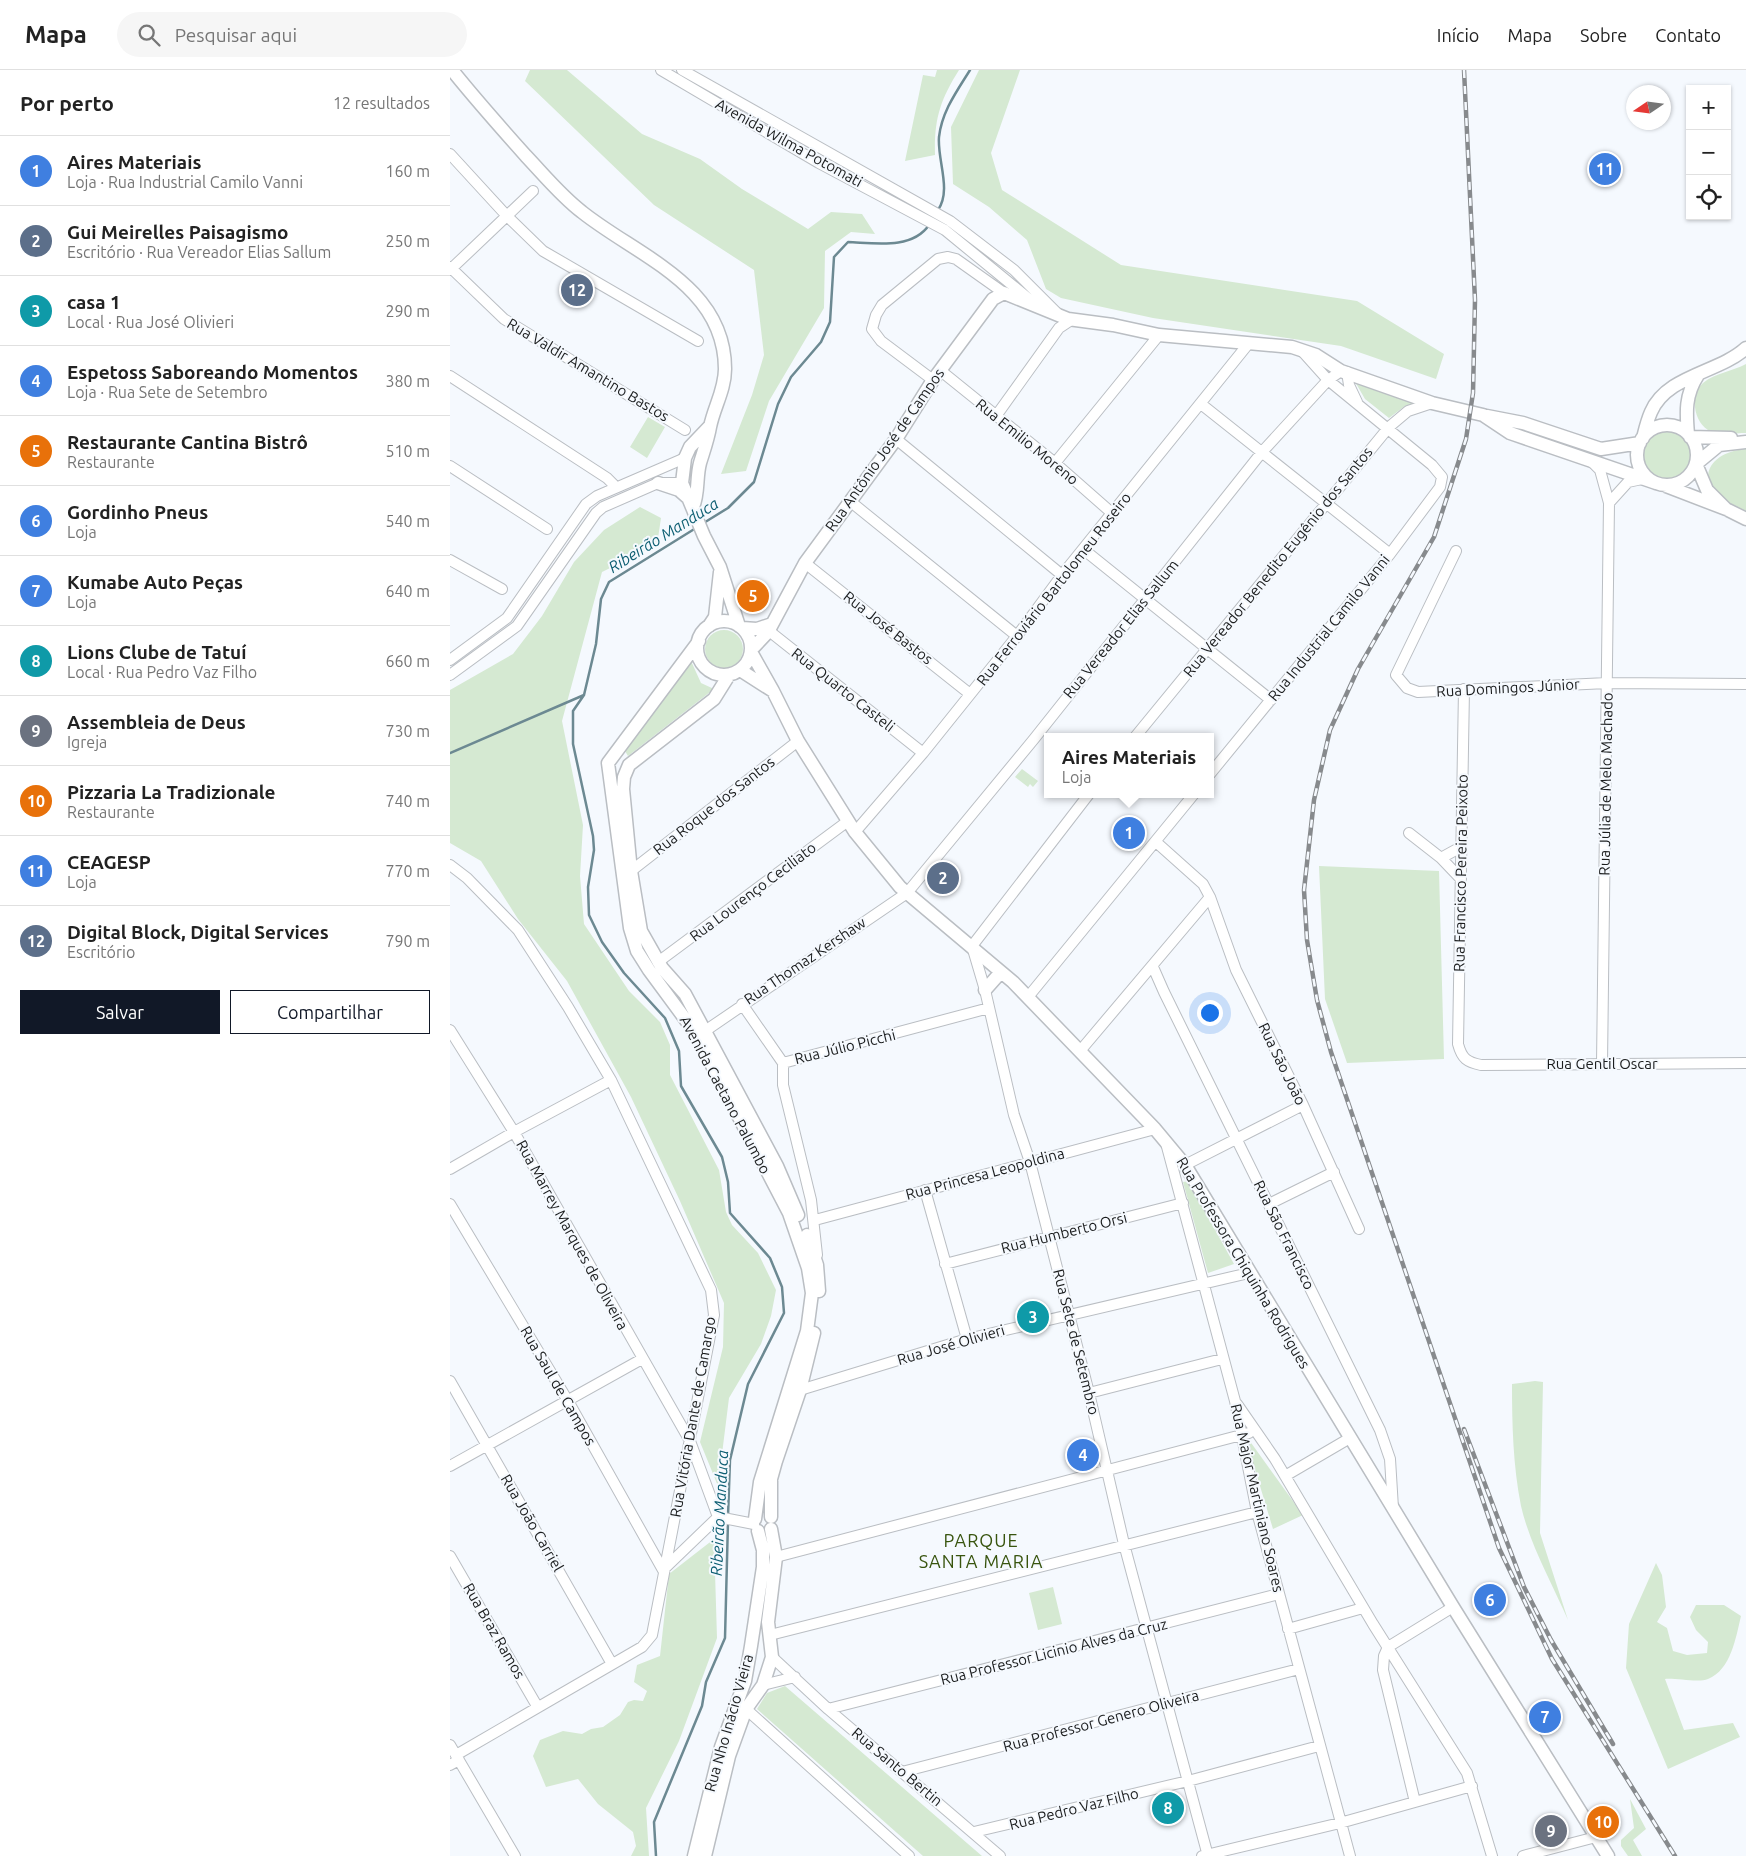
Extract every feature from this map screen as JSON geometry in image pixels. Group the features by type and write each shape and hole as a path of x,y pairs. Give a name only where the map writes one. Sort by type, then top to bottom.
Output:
{"main road":[{"path":"452,70 480,104 560,192 582,212 665,268 704,302 716,321 726,368 723,392 710,426 710,437 700,463 697,478 697,497 692,505"},
{"path":"1009,294 1066,318 1113,325 1159,336 1292,347 1316,355 1344,371 1432,403 1524,423 1601,448 1641,441 1651,430 1662,426 1679,428 1689,435 1746,437"},
{"name":"Rua Antônio José de Campos","path":"751,651 768,628 805,563 896,439 937,375 993,299 1009,294"},
{"path":"1746,348 1723,364 1677,385 1662,397 1651,411 1637,455 1640,466 1646,476 1658,484 1673,485 1684,480 1692,472 1696,464 1719,445 1746,442"},
{"path":"1700,373 1690,387 1686,402 1689,435 1696,450 1696,464 1707,490 1726,509"},
{"path":"1482,415 1510,433 1658,484 1726,509 1746,519"},
{"path":"710,426 690,447 685,458 682,483 704,536 720,567 740,627 750,642 751,651 749,659 734,672 719,675 704,665 699,657 699,641 703,632 715,617 720,567"},
{"path":"685,458 693,458 700,463"},
{"path":"682,483 697,478"},
{"path":"658,483 679,490 692,505"},
{"path":"709,626 724,621 740,627 768,628"},
{"name":"Avenida Caetano Palumbo","path":"699,641 608,763 630,928 637,951 694,1031 789,1212 804,1249 808,1268 812,1293 807,1332 760,1482 752,1524"},
{"name":"Rua Professora Chiquinha Rodrigues","path":"751,651 774,691 798,741 852,826 907,893 972,946 1028,997 1155,1129 1185,1166 1453,1608 1536,1737 1608,1856"},
{"path":"734,672 774,691"},
{"name":"Avenida Caetano Palumbo","path":"734,672 714,699 628,765 624,777 623,791 631,871 641,931 658,962 685,994 777,1166 818,1265 819,1298 814,1335 800,1390 771,1479 771,1523"},
{"path":"985,990 1001,972"},
{"path":"763,1514 771,1523 763,1533 752,1524 763,1514"},
{"name":"Rua Nho Inácio Vieira","path":"705,1856 729,1756 746,1709 763,1685 772,1657 768,1622 776,1557 771,1523"},
{"name":"Rua Nho Inácio Vieira","path":"694,1856 721,1748 744,1681 764,1566 763,1550 752,1524"},
{"path":"744,1681 753,1685 763,1685"}],"street":[{"name":"Avenida Wilma Potomati","path":"661,70 819,163 918,214 947,226"},
{"name":"Avenida Wilma Potomati","path":"682,70 821,150 924,204 947,226"},
{"path":"450,154 507,216 543,251 698,341"},
{"path":"450,268 533,191"},
{"path":"947,226 1037,305"},
{"path":"947,226 1014,270 1066,318 996,416"},
{"name":"Rua Emilio Moreno","path":"1009,294 956,259 948,257 938,259 882,306 876,315 872,329 881,341 937,375 996,416 1055,463 1113,514"},
{"name":"Rua Valdir Amantino Bastos","path":"450,268 504,319 685,430"},
{"path":"1055,463 1159,336"},
{"name":"Rua Ferroviário Bartolomeu Roseiro","path":"852,826 923,753 1017,636 1062,575 1249,343"},
{"path":"1302,351 1328,380 1360,407 1388,427"},
{"path":"1344,371 1360,407"},
{"name":"Rua Vereador Elias Sallum","path":"907,893 1145,600 1262,452 1328,380 1344,371"},
{"path":"450,376 607,478 612,489 608,498 612,503"},
{"name":"Rua Vereador Benedito Eugênio dos Santos","path":"1138,733 1388,427 1408,411 1432,403"},
{"path":"1201,404 1327,502 1390,554"},
{"name":"Rua Industrial Camilo Vanni","path":"1214,769 1390,554 1440,488 1442,477 1432,465 1388,427"},
{"path":"896,439 1062,575"},
{"path":"450,660 502,622 586,504 612,489 685,458"},
{"name":"Rua Júlia de Melo Machado","path":"1591,461 1600,470 1609,503 1602,1064"},
{"path":"450,466 547,529"},
{"path":"1609,503 1628,482 1642,479"},
{"path":"627,483 631,488 631,495"},
{"path":"450,675 509,632 526,614 596,512 658,483 682,483"},
{"path":"851,502 1017,636"},
{"path":"1083,549 1271,700"},
{"name":"Rua Domingos Júnior","path":"1456,551 1396,675 1407,688 1418,692 1607,683 1746,684"},
{"path":"450,560 502,590"},
{"name":"Rua José Bastos","path":"805,563 970,694"},
{"path":"515,606 526,614"},
{"name":"Rua Quarto Casteli","path":"768,628 923,753"},
{"name":"Rua Francisco Pereira Peixoto","path":"1461,1056 1458,1044 1464,689"},
{"name":"Rua Roque dos Santos","path":"631,871 798,741"},
{"path":"972,946 1086,798"},
{"path":"1028,997 1191,798"},
{"name":"Rua Lourenço Ceciliato","path":"658,962 852,826"},
{"path":"1409,833 1440,858 1461,879"},
{"name":"Rua São João","path":"1156,842 1203,884 1210,897 1236,970 1303,1105 1359,1229"},
{"path":"1440,858 1461,847"},
{"name":"Rua Vitória Dante de Camargo","path":"450,865 467,878 518,930 611,1080 711,1290 714,1315 663,1570 652,1635 642,1648 537,1706 455,1760"},
{"name":"Rua Thomaz Kershaw","path":"705,1031 907,893"},
{"path":"1080,1051 1154,967 1210,897"},
{"name":"Rua Sete de Setembro","path":"972,946 985,990 1014,1115 1030,1162 1069,1314 1108,1470 1124,1544 1188,1781 1205,1855"},
{"name":"Rua São Francisco","path":"1154,967 1164,992 1380,1430 1390,1458 1393,1508"},
{"path":"742,1004 783,1063"},
{"name":"Rua Júlio Picchi","path":"818,1265 815,1220 783,1085 783,1063 989,1008"},
{"name":"Rua Marrey Marques de Oliveira","path":"450,1030 514,1132 690,1441 721,1517"},
{"name":"Rua Gentil Oscar","path":"1461,1056 1467,1062 1481,1065 1746,1063"},
{"path":"450,1170 514,1132 611,1080"},
{"path":"1185,1166 1303,1105"},
{"name":"Rua Princesa Leopoldina","path":"815,1220 1155,1129"},
{"name":"Rua Major Martiniano Soares","path":"1165,1140 1243,1435 1257,1512 1350,1856"},
{"path":"1269,1204 1334,1172"},
{"path":"925,1190 967,1339"},
{"name":"Rua Humberto Orsi","path":"945,1264 1183,1203"},
{"name":"Rua Saul de Campos","path":"450,1204 568,1401 663,1570"},
{"name":"Rua José Olivieri","path":"800,1390 967,1339 1250,1273"},
{"path":"450,1466 642,1359"},
{"path":"1089,1393 1222,1359"},
{"name":"Rua João Carriel","path":"450,1382 612,1664"},
{"path":"1234,1401 1257,1431 1363,1608 1467,1773 1492,1856"},
{"path":"776,1557 1257,1431"},
{"path":"1285,1476 1350,1438"},
{"path":"770,1635 1124,1544 1257,1512"},
{"path":"663,1570 721,1517 752,1524"},
{"name":"Rua Braz Ramos","path":"450,1556 537,1706"},
{"name":"Rua Professor Licinio Alves da Cruz","path":"828,1710 1279,1594"},
{"path":"1288,1629 1363,1608"},
{"path":"1415,1802 1384,1670 1384,1656 1388,1647 1453,1608"},
{"name":"Rua Santo Bertin","path":"772,1657 828,1710 1000,1856"},
{"name":"Rua Professor Genero Oliveira","path":"902,1772 1299,1669"},
{"path":"763,1685 795,1677"},
{"path":"746,1709 909,1856"},
{"path":"450,1745 455,1760 515,1856"},
{"name":"Rua Pedro Vaz Filho","path":"974,1832 1188,1781 1319,1746"},
{"path":"1205,1855 1340,1823 1472,1786"},
{"path":"1523,1856 1596,1837"}],"green space":[{"path":"530,70 567,70 642,134 700,159 742,189 808,229 831,212 862,214 875,234 851,232 825,251 824,308 769,401 746,471 721,474 752,395 764,355 754,270 654,205 525,81"},
{"path":"937,70 959,70 947,91 937,121 935,155 905,161 923,75 935,77"},
{"path":"979,70 1020,70 991,153 1002,190 1121,265 1357,301 1444,354 1436,379 1341,346 1153,318 1061,298 1046,289 1027,240 989,207 953,184 951,127"},
{"path":"1746,364 1746,433 1721,434 1708,430 1703,426 1696,414 1695,400 1699,388 1713,377"},
{"path":"1354,380 1418,402 1405,406 1389,418 1365,399"},
{"path":"648,417 665,427 647,458 630,447"},
{"path":"1663,430 1673,430 1686,437 1693,450 1693,460 1686,473 1673,480 1663,480 1654,476 1647,469 1643,460 1643,450 1647,441 1654,434"},
{"path":"1746,449 1746,511 1721,500 1713,490 1708,473 1717,459 1725,454"},
{"path":"640,507 661,518 657,545 602,572 562,721 583,825 580,876 584,924 629,991 660,1022 670,1045 670,1075 719,1170 726,1212 732,1225 758,1253 776,1290 771,1316 761,1344 729,1398 718,1486 700,1442 723,1347 724,1303 680,1201 631,1097 567,981 518,919 481,861 450,843 450,690 513,654 542,616 574,562 604,530"},
{"path":"724,630 731,631 737,636 742,642 742,656 737,662 731,667 724,668 717,667 711,662 706,656 705,649 706,642 711,636 717,631"},
{"path":"691,661 701,683 714,689 628,756 625,751"},
{"path":"1022,769 1038,781 1033,787 1030,784 1028,787 1015,777"},
{"path":"1319,866 1439,871 1444,1059 1347,1063 1325,999"},
{"path":"1188,1181 1234,1264 1208,1273 1183,1182"},
{"path":"1535,1381 1543,1382 1540,1533 1568,1620 1530,1535 1518,1491 1512,1415 1512,1384"},
{"path":"1249,1440 1303,1515 1273,1529 1247,1443"},
{"path":"714,1539 717,1638 679,1741 646,1808 649,1856 631,1856 636,1846 633,1832 598,1804 578,1779 546,1787 533,1756 540,1740 563,1731 582,1734 591,1729 603,1727 620,1715 628,1702 634,1700 643,1701 647,1691 634,1682 637,1665 660,1656 669,1574"},
{"path":"1656,1563 1662,1575 1666,1607 1657,1622 1667,1628 1673,1651 1687,1655 1707,1653 1708,1642 1696,1630 1690,1617 1696,1605 1724,1605 1741,1616 1731,1652 1727,1661 1716,1675 1699,1681 1665,1679 1684,1730 1733,1723 1740,1737 1668,1769 1626,1668 1629,1624"},
{"path":"1053,1587 1062,1624 1038,1630 1029,1593"},
{"path":"785,1686 982,1856 923,1856 757,1709 767,1693"},
{"path":"1630,1799 1646,1829 1633,1840 1642,1856 1628,1856 1621,1846 1621,1840 1634,1828"}],"waterway":[{"name":"Ribeirão Manduca","path":"938,210 944,193 939,146 943,119 970,70"},
{"name":"Ribeirão Manduca","path":"702,524 728,508 754,482 778,404 791,377 821,342 830,322 834,257 848,242 881,244 903,242 922,233 929,225"},
{"name":"Ribeirão Manduca","path":"696,528 609,582 601,599 596,644 584,695 573,711 573,744 593,836 594,850 588,887 589,915 602,942 624,973 665,1018 679,1051 681,1086 722,1157 728,1182 730,1213 770,1258 782,1287 784,1313 748,1384 730,1460 728,1516"},
{"path":"450,753 584,695"},
{"name":"Ribeirão Manduca","path":"656,1856 654,1822 702,1706 706,1682 725,1638 728,1521"}],"railway":[{"path":"1464,70 1475,300 1473,393 1466,439 1434,537 1358,669 1330,730 1314,800 1304,890 1307,940 1317,1000 1331,1052 1499,1548 1552,1659 1675,1856"},
{"path":"1464,1429 1524,1587 1551,1640 1613,1744"}],"place":[{"name":"CEAGESP","path":"1605,169"},
{"name":"Digital Block, Digital Services","path":"577,290"},
{"name":"Restaurante Cantina Bistrô","path":"753,596"},
{"name":"Aires Materiais","path":"1129,833"},
{"name":"Gui Meirelles Paisagismo","path":"943,878"},
{"name":"casa 1","path":"1033,1317"},
{"name":"Espetoss Saboreando Momentos","path":"1083,1455"},
{"name":"Gordinho Pneus","path":"1490,1600"},
{"name":"Kumabe Auto Peças","path":"1545,1717"},
{"name":"Lions Clube de Tatuí","path":"1168,1808"},
{"name":"Pizzaria La Tradizionale","path":"1603,1822"},
{"name":"Assembleia de Deus","path":"1551,1831"}],"district":[{"name":"PARQUE SANTA MARIA","path":"981,1551"}]}
